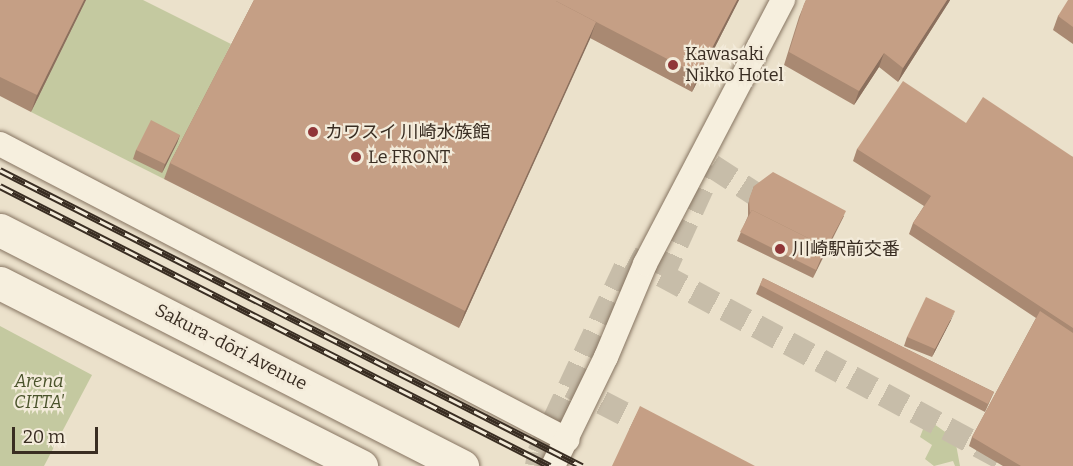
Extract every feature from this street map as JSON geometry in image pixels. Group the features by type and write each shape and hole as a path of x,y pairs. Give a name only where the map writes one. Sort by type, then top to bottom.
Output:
{"street":[{"path":"553,466 568,440 645,264 783,0"},
{"path":"0,144 568,440"},
{"name":"Sakura-dōri Avenue","path":"0,230 462,466"},
{"path":"0,283 362,466"}],"green space":[{"path":"86,0 143,0 231,44 164,179 31,112"},
{"name":"Arena CITTA'","path":"0,326 92,375 44,466 0,466"},
{"path":"927,419 955,439 960,466 955,466 953,461 934,466 925,459 932,445 920,437"}],"building":[{"path":"0,0 84,0 37,95 0,77"},
{"name":"Le FRONT","path":"254,0 556,0 596,22 465,311 170,163"},
{"name":"Kawasaki Nikko Hotel","path":"556,0 737,0 698,75"},
{"path":"806,0 947,0 903,68 884,53 859,91 789,52"},
{"path":"1068,0 1073,0 1073,27 1058,16"},
{"path":"903,81 966,123 983,97 1073,157 1073,328 913,223 931,196 857,149"},
{"path":"151,120 180,135 165,164 136,150"},
{"path":"773,172 846,211 825,251 826,247 752,210 750,213 749,199 754,186"},
{"name":"川崎駅前交番","path":"752,210 826,247 816,270 740,232"},
{"path":"763,278 994,392 988,404 760,285"},
{"path":"926,297 955,311 935,349 907,337"},
{"path":"1040,311 1073,333 1073,466 1021,466 972,437"},
{"path":"640,406 755,466 612,466"}],"tunnel":[{"path":"662,276 712,166 761,198"},
{"path":"537,466 539,453 630,258 1016,466"},
{"path":"570,386 663,434"}],"railway":[{"path":"0,170 582,466"},
{"path":"0,186 550,466"}],"place":[{"name":"Kawasaki Nikko Hotel","path":"673,65"},
{"name":"カワスイ 川崎水族館","path":"313,132"},
{"name":"Le FRONT","path":"356,157"},
{"name":"川崎駅前交番","path":"780,249"}]}
